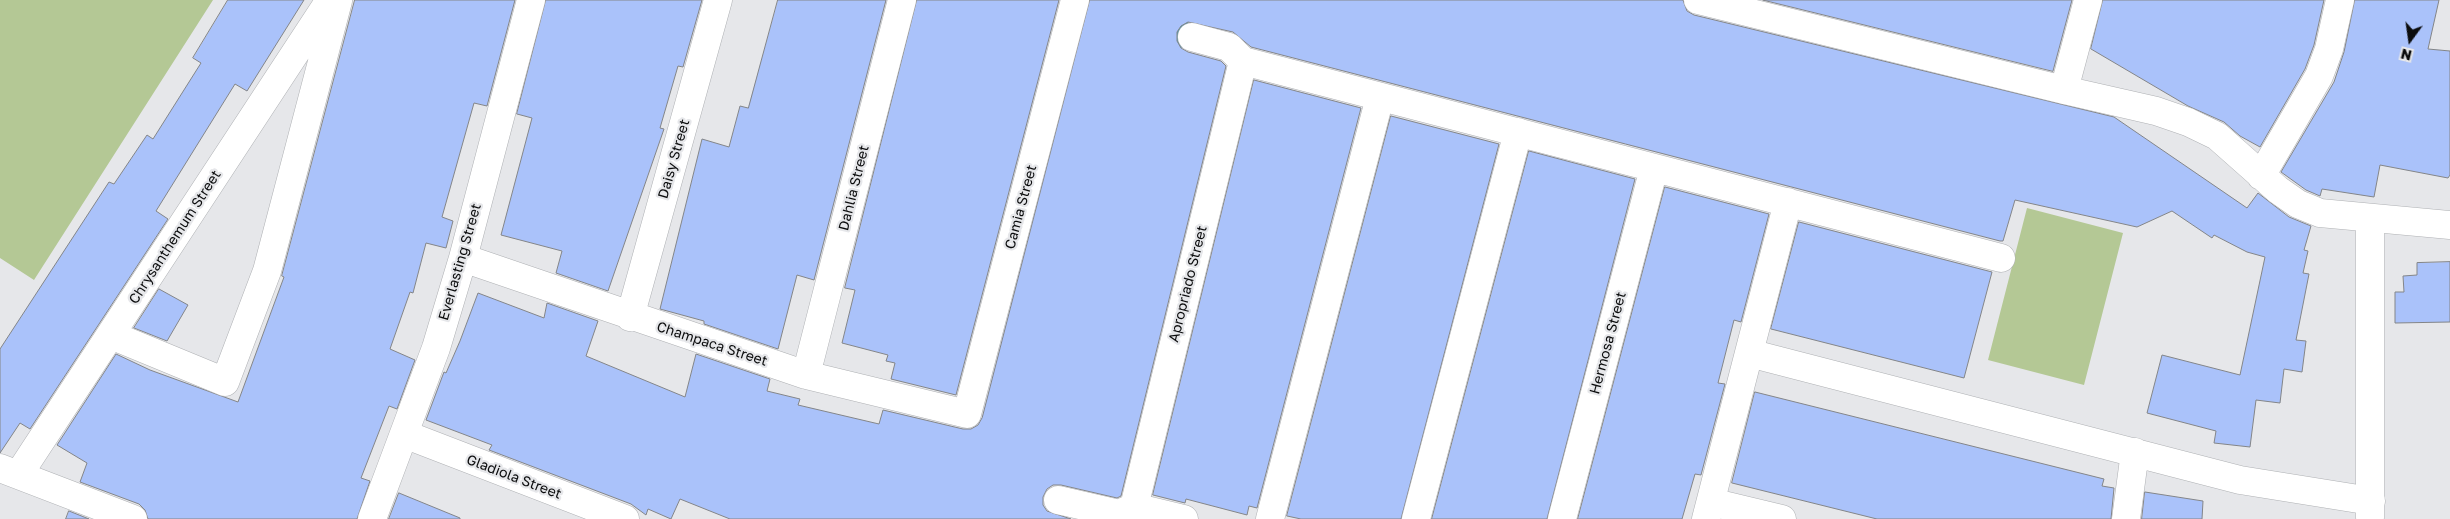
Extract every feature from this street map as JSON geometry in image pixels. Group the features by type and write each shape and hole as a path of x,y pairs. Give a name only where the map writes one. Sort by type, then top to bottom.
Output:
{"street":[{"name":"Chrysanthemum Street","path":"10,471 111,335 330,0"},
{"path":"111,335 225,382 267,271 338,0"},
{"name":"Everlasting Street","path":"372,519 436,348 463,258 531,0"},
{"name":"Daisy Street","path":"630,317 718,0"},
{"name":"Dahlia Street","path":"806,375 902,0"},
{"name":"Camia Street","path":"967,414 1075,0"},
{"path":"1698,0 2156,111 2188,122 2217,136 2261,176 2298,204 2320,214 2450,225"},
{"path":"2064,90 2088,0"},
{"path":"2261,176 2319,76 2329,49 2340,0"},
{"path":"1192,37 1229,47 1243,61 2001,258"},
{"name":"Apropriado Street","path":"1134,507 1243,61"},
{"path":"1270,519 1380,97"},
{"path":"1416,519 1518,132"},
{"name":"Hermosa Street","path":"1562,519 1654,168"},
{"path":"1782,519 1708,510 1788,202"},
{"path":"1749,353 2240,480 2370,510 2370,219"},
{"name":"Champaca Street","path":"463,258 630,317 806,375 967,414"},
{"name":"Gladiola Street","path":"404,434 625,519"},
{"path":"2126,519 2136,452"},
{"path":"10,471 133,519"},
{"path":"1058,500 1118,514 1134,507 1184,519"}],"green space":[{"path":"0,0 213,0 34,280 0,258"},
{"path":"2027,208 2123,233 2084,385 1988,360"}],"building":[{"path":"228,0 304,0 247,91 235,84 156,211 168,219 30,429 20,423 0,453 0,349 109,182 114,184 147,135 153,139 201,63 193,58"},
{"path":"355,0 515,0 487,106 474,103 442,217 453,221 446,248 426,243 413,293 410,292 390,349 415,360 397,409 389,406 361,478 370,481 357,519 148,519 145,510 139,504 80,482 87,463 57,445 116,354 150,370 238,402 284,277 282,276"},
{"path":"546,0 702,0 683,67 678,66 660,128 664,129 608,291 556,273 562,251 501,235 532,118 517,114"},
{"path":"778,0 886,0 814,280 797,275 778,349 704,324 704,321 660,309 702,139 729,147 740,106 748,108"},
{"path":"917,0 1059,0 956,395 891,379 895,363 886,361 888,355 842,343 855,290 845,288"},
{"path":"1090,0 1683,0 1687,11 1694,15 2114,117 2247,208 2258,193 2289,217 2311,226 2304,250 2308,251 2303,273 2309,274 2296,340 2306,341 2302,372 2284,369 2280,403 2256,400 2250,447 2214,443 2216,431 2147,413 2162,355 2240,375 2265,257 2247,252 2214,235 2212,238 2172,211 2137,227 2015,200 2003,241 2000,241 1251,47 1233,32 1188,22 1181,26 1177,32 1177,41 1181,48 1188,52 1221,61 1226,66 1121,496 1117,498 1061,485 1053,485 1047,489 1043,497 1043,505 1047,511 1071,519 730,519 680,499 671,519 648,509 646,515 631,504 489,450 492,445 426,420 444,372 446,373 460,341 478,293 544,318 547,303 598,321 586,356 685,397 696,354 770,379 767,391 800,399 798,405 879,424 883,410 963,429 971,429 978,425 982,418"},
{"path":"1763,0 2072,0 2053,71"},
{"path":"2103,0 2324,0 2314,45 2305,69 2260,147 2240,136 2224,122 2188,106 2091,49"},
{"path":"2355,0 2439,0 2428,49 2450,51 2450,175 2448,178 2380,165 2374,197 2322,189 2320,196 2306,190 2281,172 2334,82 2344,52"},
{"path":"1254,80 1361,108 1257,508 1249,506 1247,515 1186,499 1185,503 1153,495"},
{"path":"1391,116 1499,144 1401,519 1301,519 1287,516"},
{"path":"1529,151 1635,179 1547,519 1432,519"},
{"path":"1665,187 1769,214 1741,322 1734,320 1718,383 1725,384 1701,475 1695,474 1682,519 1578,519"},
{"path":"1799,222 1992,272 1964,378 1771,329"},
{"path":"2450,262 2450,322 2395,323 2395,292 2404,292 2403,276 2417,275 2417,263"},
{"path":"159,289 188,305 167,341 134,328"},
{"path":"1755,392 2104,479 2102,486 2114,488 2111,519 1877,519 1732,483"},
{"path":"2145,492 2203,501 2202,519 2142,519"},
{"path":"399,493 460,518 460,519 389,519"},
{"path":"69,511 89,519 66,519"}],"waterway":[{"path":"1174,55 1189,0"}]}
